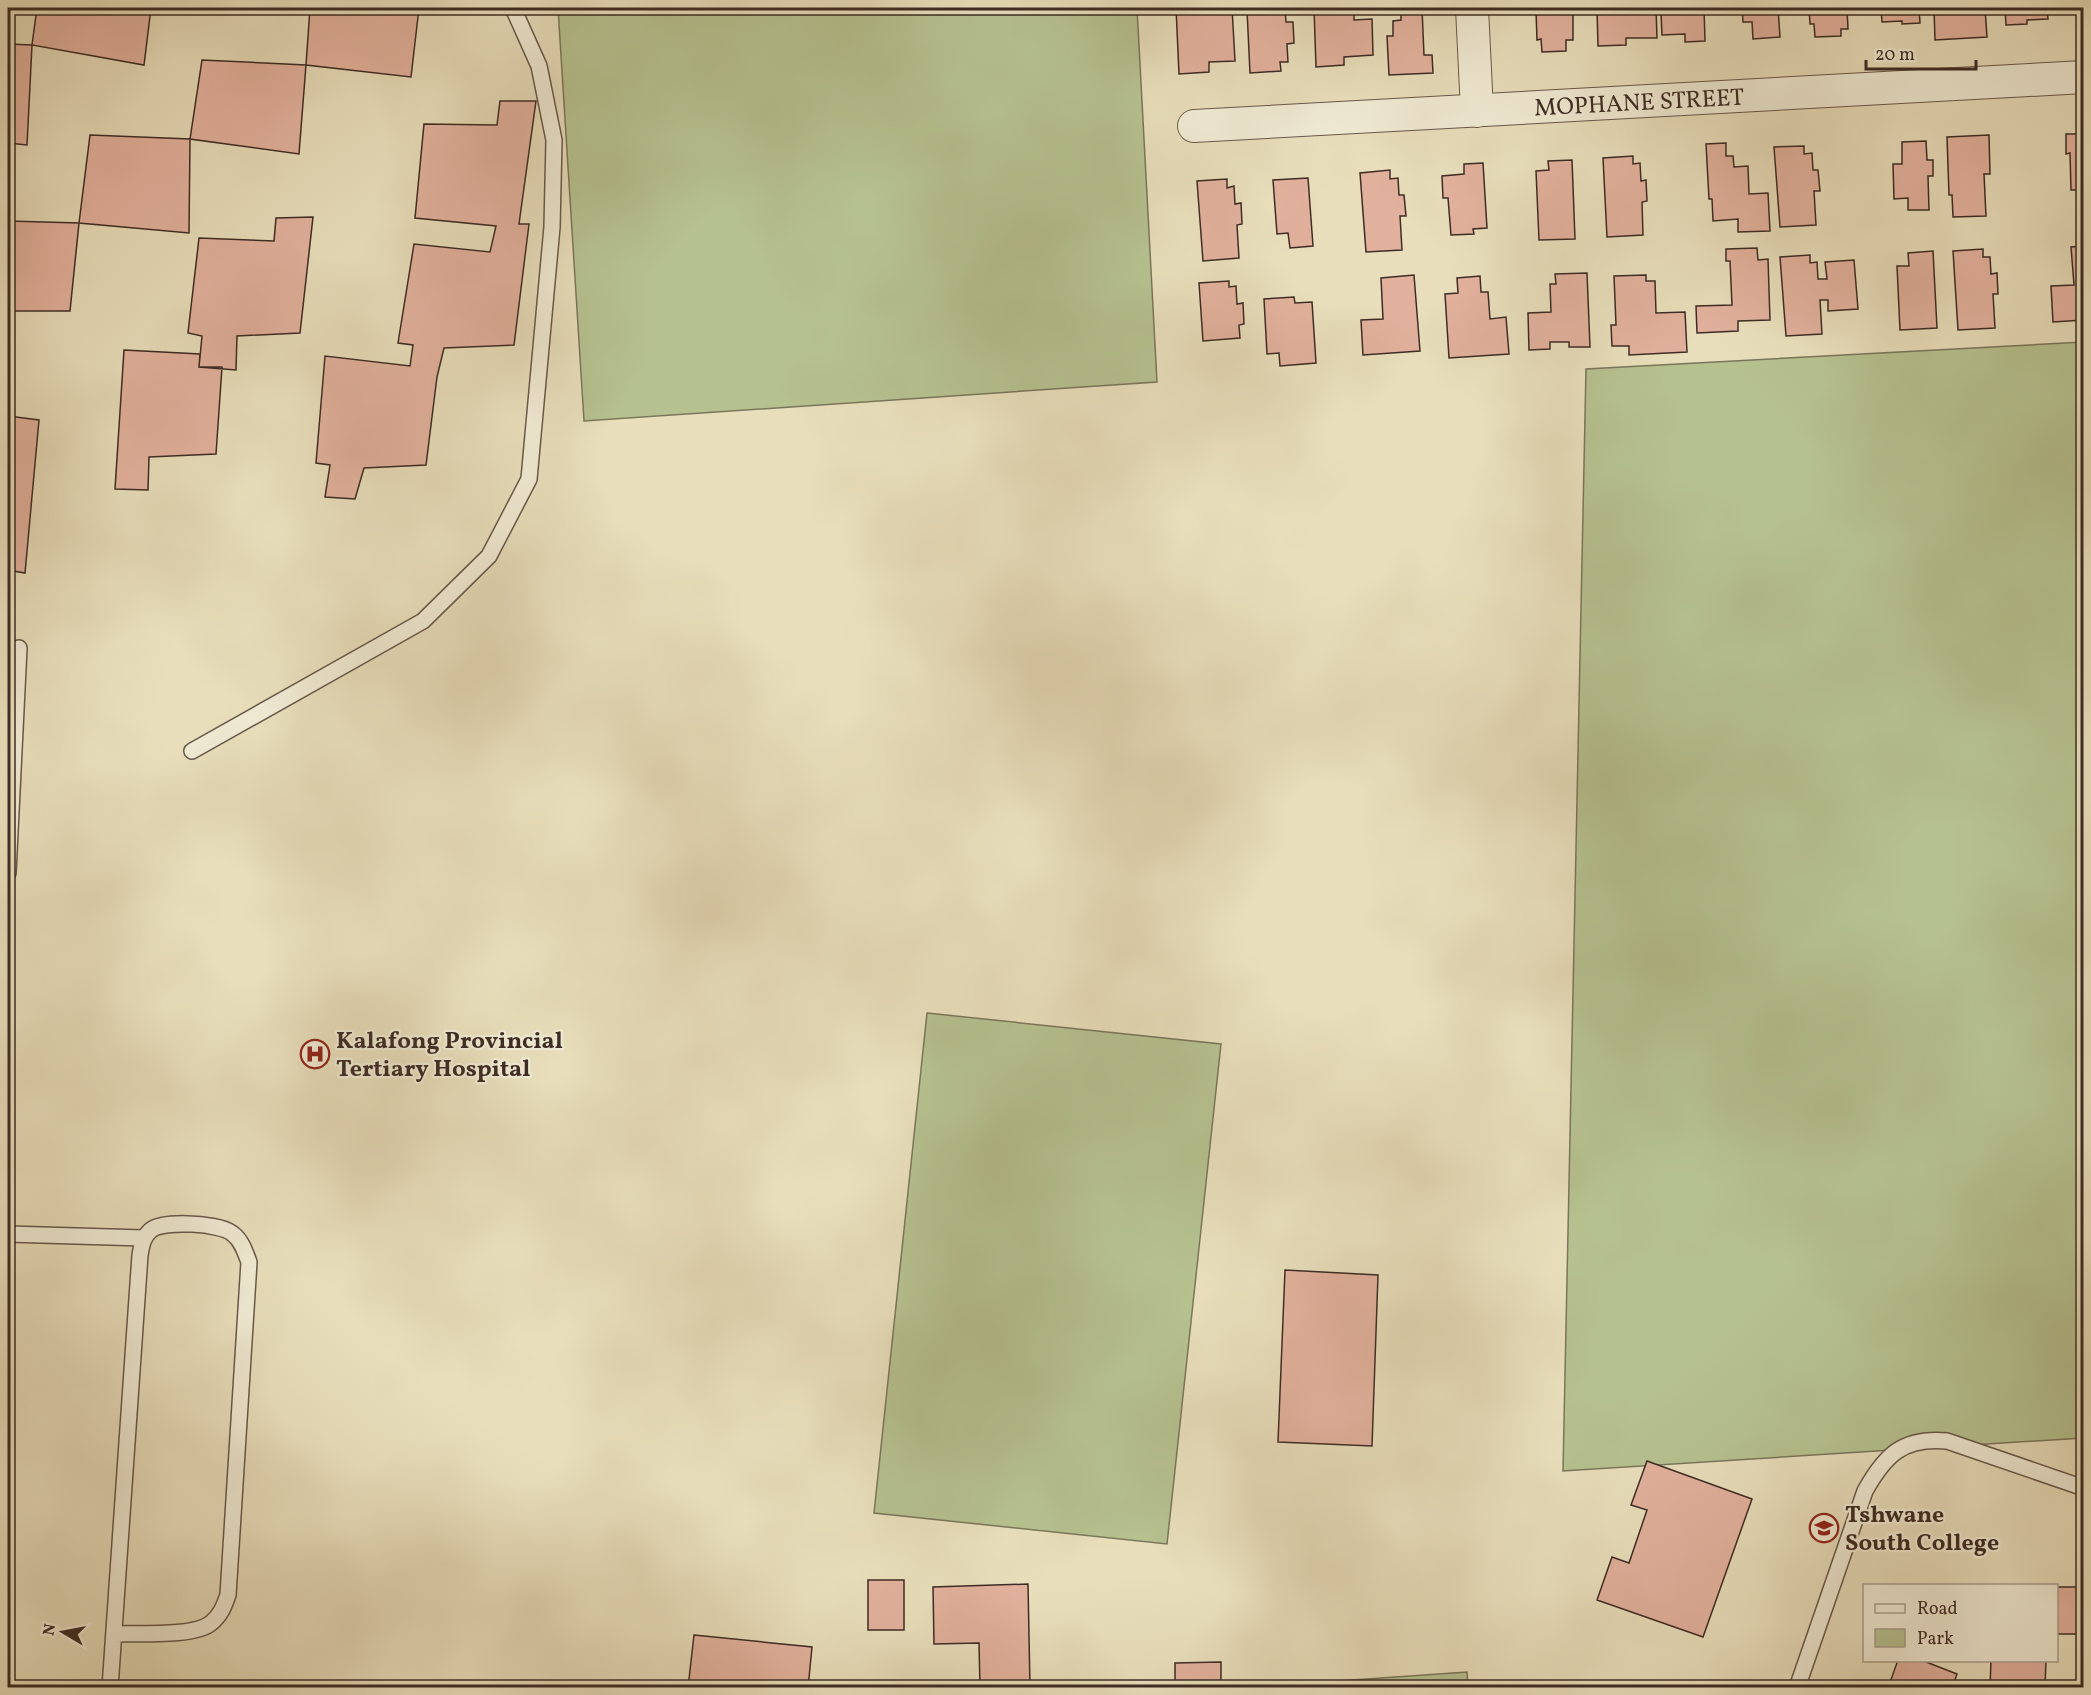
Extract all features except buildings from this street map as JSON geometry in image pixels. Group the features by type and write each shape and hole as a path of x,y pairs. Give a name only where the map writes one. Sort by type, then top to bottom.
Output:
{"street":[{"path":"1472,8 1477,111"},
{"name":"MOPHANE STREET","path":"1194,126 2084,76"}],"lane":[{"path":"192,751 423,621 489,556 529,479 552,227 554,140 539,66 513,8"},
{"path":"8,873 20,648"},
{"path":"110,1688 139,1267 144,1238 153,1229 163,1224 220,1226 232,1232 242,1244 249,1262 228,1595 221,1612 209,1625 191,1631 114,1634"},
{"path":"8,1234 144,1238"},
{"path":"1797,1688 1865,1491 1877,1470 1888,1457 1901,1448 1917,1442 1947,1441 2084,1488"}],"green space":[{"path":"558,8 1137,8 1157,382 584,421"},
{"path":"2083,342 2083,1438 1563,1471 1586,369"},
{"path":"927,1013 1221,1044 1167,1544 874,1513"},
{"path":"1467,1672 1468,1687 1280,1687 1280,1685"}],"place":[{"name":"Kalafong Provincial Tertiary Hospital","path":"315,1054"},
{"name":"Tshwane South College","path":"1824,1528"}]}
